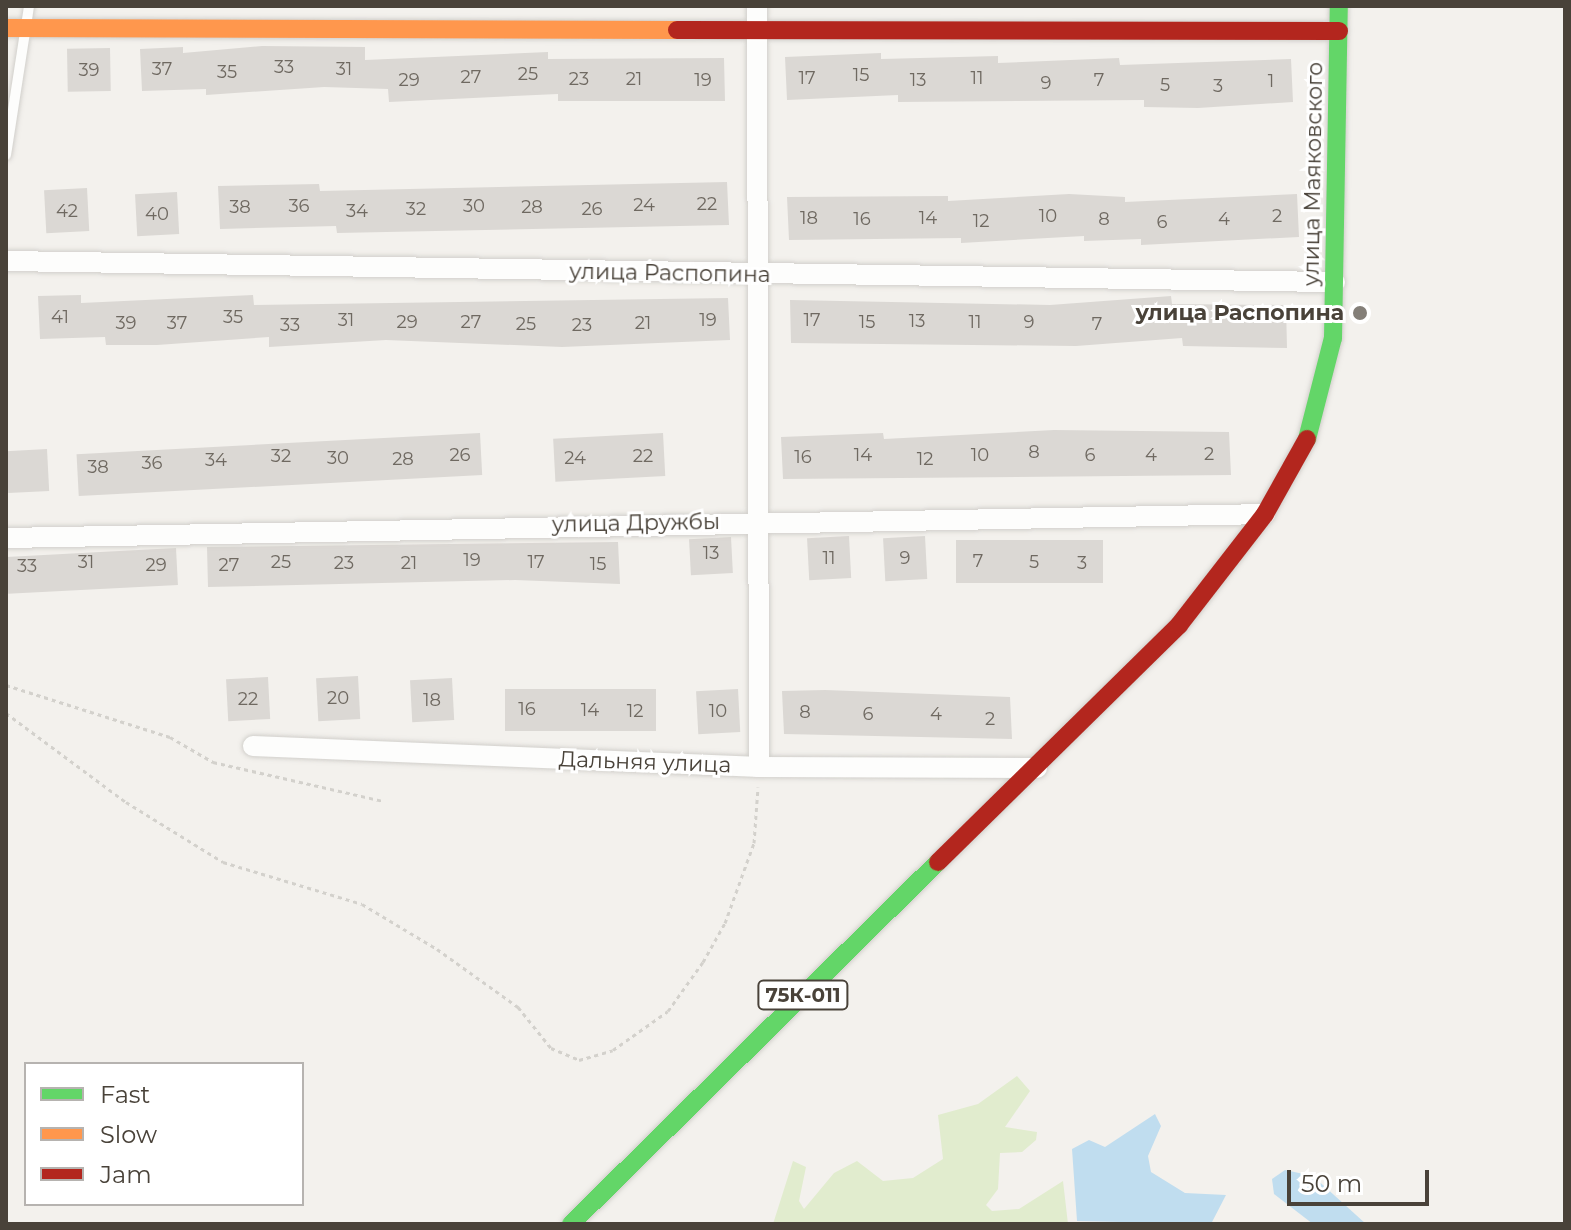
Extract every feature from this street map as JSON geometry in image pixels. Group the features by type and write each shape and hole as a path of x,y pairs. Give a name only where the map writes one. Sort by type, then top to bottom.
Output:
{"main road":[{"name":"улица Маяковского","path":"1037,768 1179,625 1265,514 1301,455 1322,397 1335,282 1339,6"},
{"path":"6,28 757,33 1339,31"},
{"name":"75К-011","path":"571,1224 1037,768"}],"street":[{"path":"757,6 759,767"},
{"name":"улица Распопина","path":"6,261 1335,282"},
{"name":"улица Дружбы","path":"6,538 760,520 1265,514"},
{"name":"Дальняя улица","path":"253,746 759,767 1037,768"}],"lane":[{"path":"6,155 29,6"}],"path":[{"path":"6,685 170,737 213,762 383,801"},
{"path":"6,713 126,802 223,862 362,904 437,949 518,1007 551,1048 579,1060 613,1050 668,1011 703,962 725,923 754,843 759,767"}],"green space":[{"path":"1017,1076 1030,1091 1005,1127 1037,1132 1036,1140 1022,1152 1000,1153 998,1189 986,1205 992,1211 1019,1209 1063,1181 1068,1224 773,1224 793,1161 806,1167 799,1201 804,1209 834,1173 857,1161 883,1181 913,1178 943,1159 938,1115 978,1104"}],"water":[{"path":"1155,1114 1161,1126 1148,1156 1151,1172 1185,1193 1226,1195 1211,1224 1077,1221 1072,1149 1089,1140 1105,1147"},
{"path":"1285,1170 1313,1176 1366,1224 1313,1224 1274,1194 1272,1179"}],"building":[{"path":"262,46 365,47 365,60 548,52 548,59 724,58 725,101 558,101 558,94 389,102 388,89 324,87 206,95 206,89 142,91 140,49 183,47 183,53"},
{"path":"110,48 111,91 68,92 67,49"},
{"path":"881,53 881,59 998,56 998,63 1119,58 1120,65 1291,59 1293,102 1198,108 1144,107 1144,100 898,102 898,95 787,100 785,57"},
{"path":"727,182 729,225 337,233 336,226 220,229 218,186 319,184 320,191"},
{"path":"87,188 89,231 46,233 44,190"},
{"path":"177,192 179,234 137,236 135,194"},
{"path":"1069,194 1125,197 1125,202 1297,194 1299,237 1141,245 1141,239 1084,241 1084,236 961,243 961,238 789,240 787,197 948,196 948,201"},
{"path":"81,295 81,303 253,295 254,305 728,298 730,340 562,347 386,340 269,347 269,337 157,345 106,345 105,337 40,339 38,296"},
{"path":"1171,296 1172,304 1286,305 1287,348 1183,346 1182,338 1076,346 791,343 790,300 1050,305"},
{"path":"1054,430 1229,432 1231,475 783,479 781,437 883,433 884,439"},
{"path":"480,433 482,475 79,496 77,454"},
{"path":"663,433 665,476 555,482 553,439"},
{"path":"47,449 49,491 8,493 6,451"},
{"path":"849,536 851,578 809,580 807,538"},
{"path":"925,536 927,579 885,581 883,538"},
{"path":"731,537 733,573 691,575 689,539"},
{"path":"956,540 1103,540 1103,583 956,583"},
{"path":"618,542 620,584 515,580 208,587 207,547"},
{"path":"176,548 178,585 8,594 6,557"},
{"path":"358,676 360,719 318,721 316,678"},
{"path":"268,677 270,719 228,721 226,679"},
{"path":"452,678 454,720 412,722 410,680"},
{"path":"505,689 656,689 656,731 505,731"},
{"path":"738,689 740,732 698,734 696,691"},
{"path":"782,691 1010,697 1012,739 784,734"}],"traffic: fast":[{"path":"1307,439 1333,338 1339,6"},
{"path":"571,1224 938,862"}],"traffic: slow":[{"path":"6,28 677,30"}],"traffic: jam":[{"path":"677,30 1339,31"},
{"path":"938,862 1179,625 1265,514 1307,439"}],"place":[{"name":"улица Распопина","path":"1360,313"}]}
